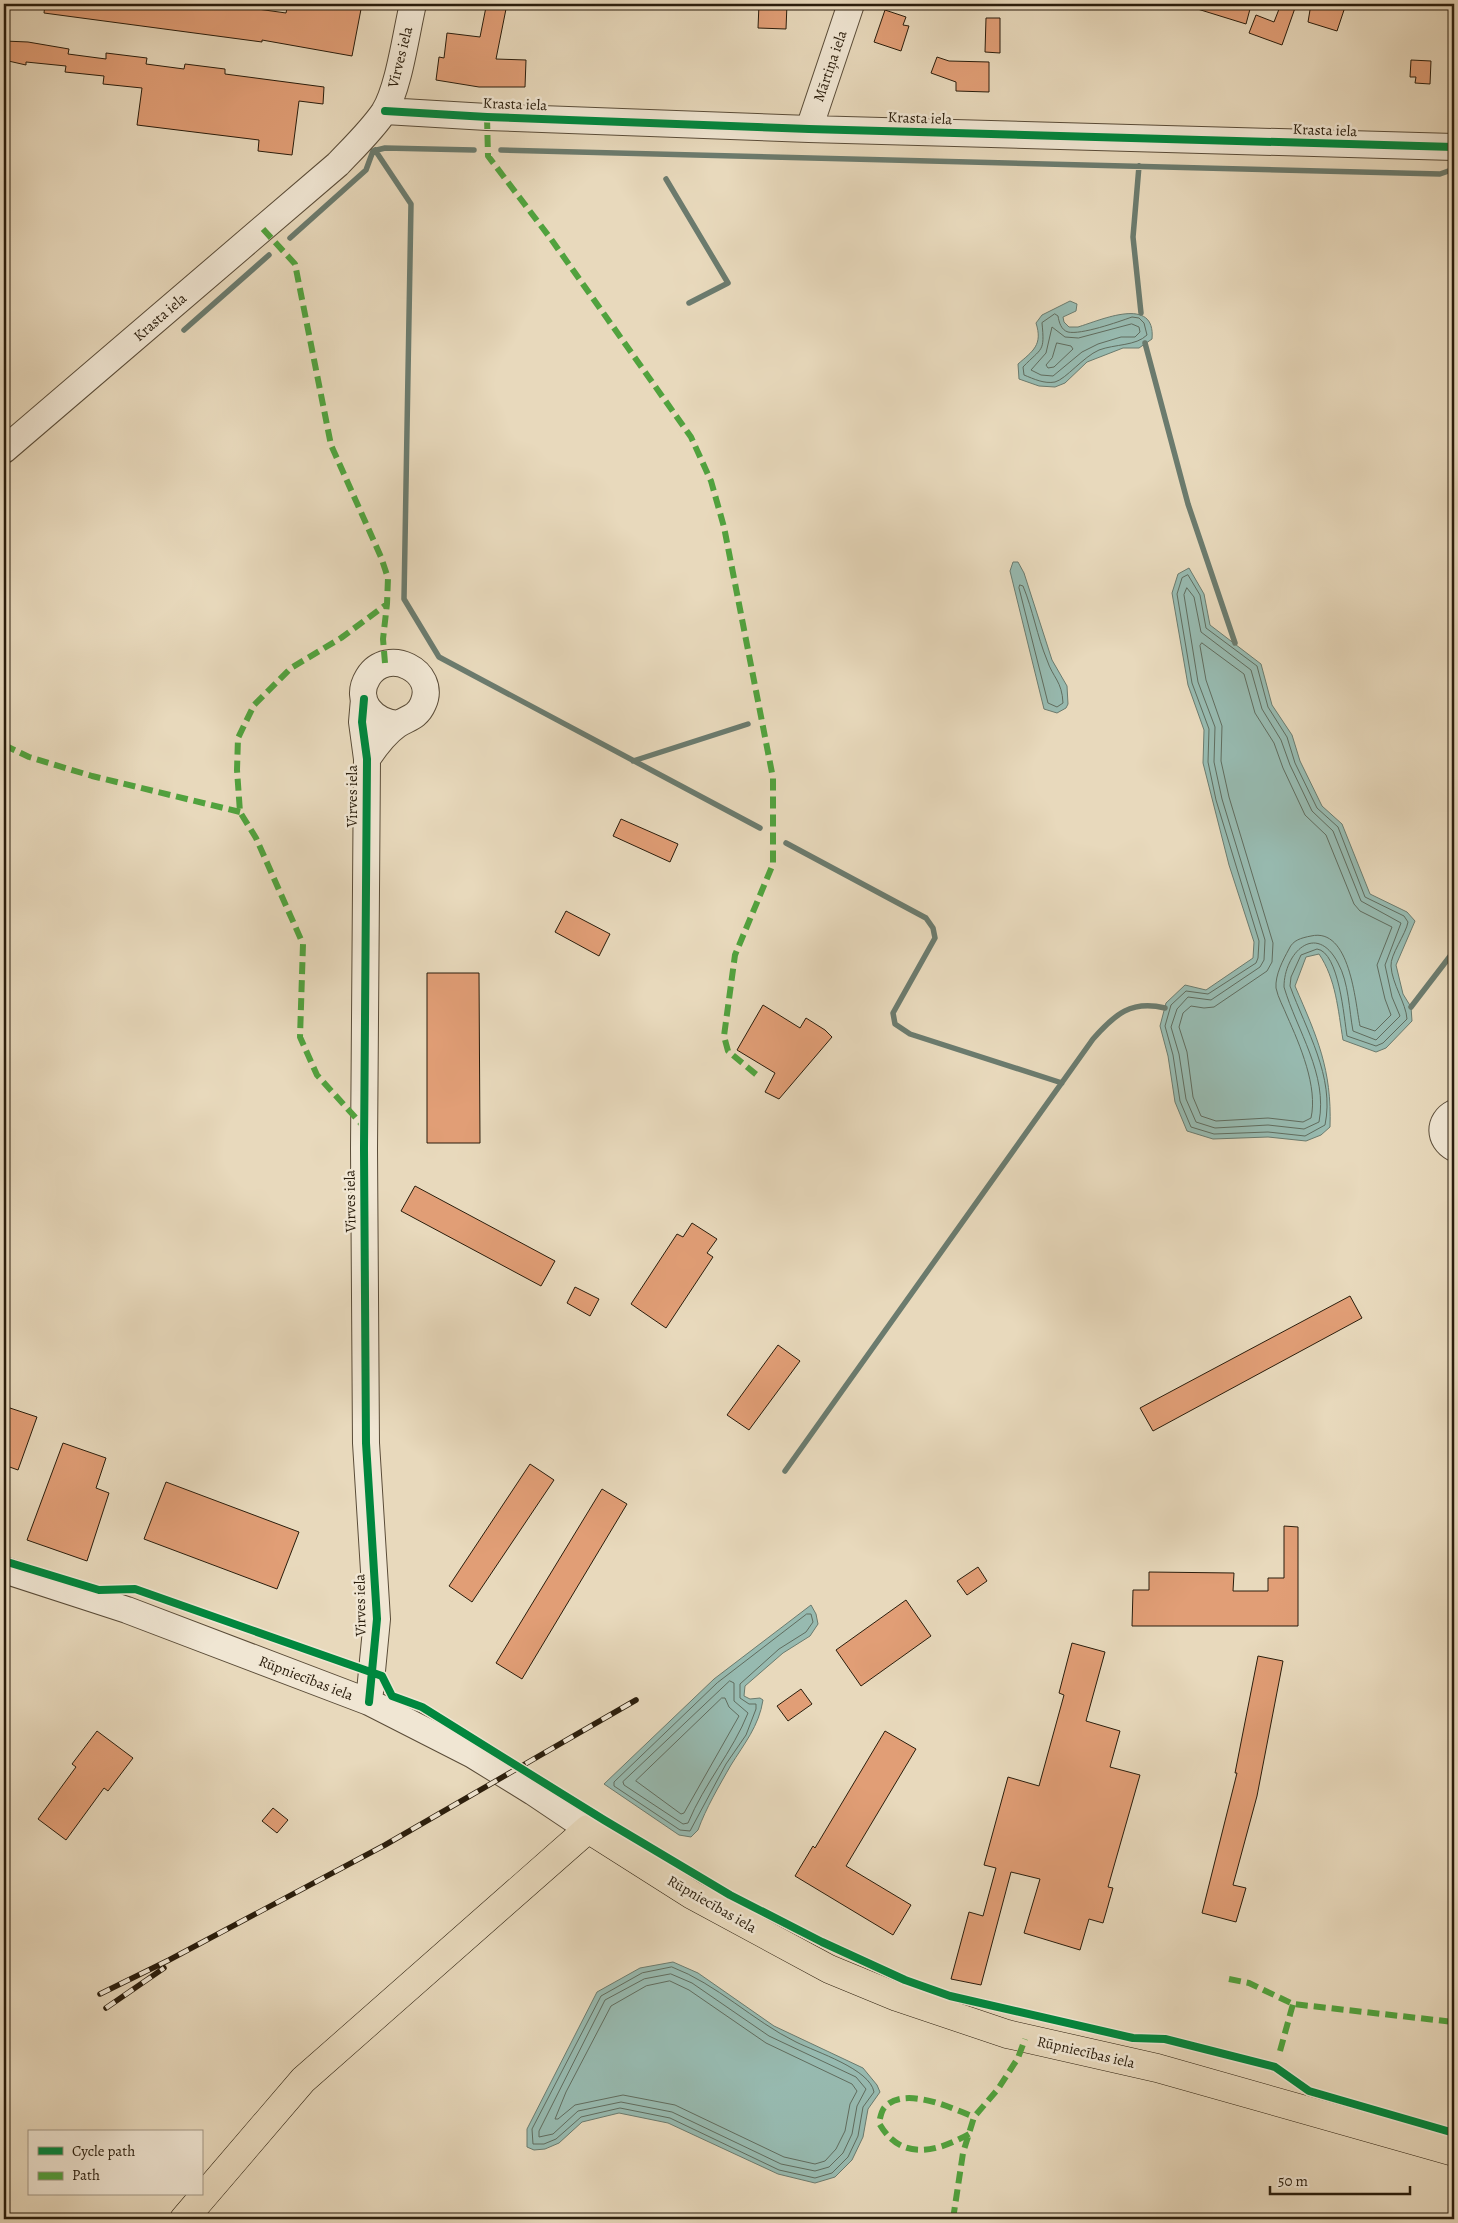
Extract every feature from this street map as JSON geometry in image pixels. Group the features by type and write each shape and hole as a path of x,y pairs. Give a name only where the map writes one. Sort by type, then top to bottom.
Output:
{"main road":[{"name":"Rūpniecības iela","path":"588,1830 692,1894 828,1969 897,1997 1007,2034 1156,2068 1454,2152"},
{"path":"184,2219 303,2080 588,1830"}],"street":[{"name":"Virves iela","path":"385,110 395,81 412,4"},
{"name":"Mārtiņa iela","path":"809,129 851,4"},
{"name":"Krasta iela","path":"4,450 338,164 365,136 385,110 487,117 809,129 1454,147"},
{"name":"Virves iela","path":"367,759 378,743 398,724 418,713 424,698 423,681 417,672 408,665 397,662 385,663 375,668 368,677 364,688 362,722 367,759 364,1149 366,1443 377,1619 369,1702"},
{"path":"364,699 368,710 376,718 386,723 398,724"},
{"path":"1454,1113 1446,1120 1442,1132 1448,1144 1454,1148"},
{"name":"Rūpniecības iela","path":"4,1570 127,1610 369,1702 472,1755 533,1792 588,1830"}],"water":[{"path":"1070,301 1077,304 1076,311 1063,317 1064,322 1069,327 1078,327 1113,316 1136,314 1145,318 1151,326 1152,339 1139,348 1123,348 1087,362 1065,383 1055,387 1039,386 1019,379 1018,364 1032,351 1037,342 1038,331 1036,323 1042,315"},
{"path":"1013,562 1018,562 1024,573 1052,660 1067,686 1068,704 1066,708 1057,713 1044,709 1010,571"},
{"path":"1189,568 1204,594 1210,625 1261,664 1272,705 1292,735 1300,761 1322,806 1342,824 1370,894 1407,912 1415,921 1396,965 1403,994 1411,1007 1412,1021 1386,1048 1376,1052 1343,1040 1336,995 1325,964 1319,954 1306,957 1295,986 1310,1021 1326,1070 1330,1127 1321,1135 1306,1141 1268,1137 1213,1139 1187,1131 1175,1102 1168,1056 1160,1026 1166,1003 1185,985 1206,990 1253,958 1254,942 1229,865 1203,763 1204,730 1188,685 1172,593 1178,574"},
{"path":"811,1605 816,1614 818,1624 810,1636 783,1653 745,1686 744,1696 750,1699 760,1698 763,1700 758,1718 713,1797 698,1830 691,1837 679,1835 604,1784 714,1679"},
{"path":"673,1962 698,1973 774,2026 863,2068 877,2085 880,2092 868,2109 863,2137 852,2160 835,2177 815,2183 778,2174 668,2123 619,2113 582,2122 559,2143 545,2149 534,2150 527,2147 527,2129 597,1992 640,1968"}],"building":[{"path":"45,4 222,4 286,13 288,4 362,4 352,56 262,40 262,42 44,13"},
{"path":"759,4 787,4 786,29 758,28"},
{"path":"1192,4 1246,4 1245,7 1250,9 1246,24 1191,7"},
{"path":"1281,4 1295,8 1282,45 1249,33 1256,15 1274,22"},
{"path":"1311,4 1346,4 1337,31 1308,22"},
{"path":"486,7 506,9 496,59 526,60 525,87 479,87 436,80 439,57 444,58 447,33 480,37"},
{"path":"885,10 906,17 903,25 909,26 901,51 874,42"},
{"path":"986,18 1000,18 1000,53 985,52"},
{"path":"4,41 28,42 69,49 68,54 106,59 106,53 147,58 146,64 184,69 185,64 225,69 225,74 324,87 323,104 299,101 292,155 258,151 259,140 137,125 142,88 103,84 104,76 65,72 66,66 26,62 26,65 4,60"},
{"path":"937,57 949,61 989,62 989,92 956,91 956,82 931,73"},
{"path":"1411,60 1431,61 1430,84 1415,83 1416,77 1410,77"},
{"path":"621,819 678,844 670,862 613,836"},
{"path":"566,911 610,934 599,956 555,932"},
{"path":"427,973 479,973 480,1143 427,1143"},
{"path":"763,1005 800,1028 806,1018 825,1030 832,1037 779,1099 765,1092 775,1073 737,1050"},
{"path":"415,1186 555,1261 541,1286 401,1211"},
{"path":"692,1223 717,1239 707,1253 713,1257 666,1328 631,1304 677,1234 683,1237"},
{"path":"575,1287 599,1299 590,1316 567,1303"},
{"path":"1350,1296 1362,1318 1153,1431 1140,1408"},
{"path":"778,1345 800,1361 749,1430 727,1415"},
{"path":"4,1406 37,1417 18,1470 4,1465"},
{"path":"63,1443 106,1458 96,1488 109,1493 87,1561 27,1540"},
{"path":"530,1464 554,1480 472,1602 449,1586"},
{"path":"166,1482 299,1532 277,1589 144,1539"},
{"path":"602,1489 627,1504 522,1679 496,1663"},
{"path":"1284,1526 1298,1527 1298,1626 1132,1626 1133,1590 1149,1590 1149,1572 1234,1573 1233,1591 1268,1591 1268,1578 1284,1578"},
{"path":"978,1567 987,1581 967,1595 957,1581"},
{"path":"906,1600 931,1636 861,1686 836,1650"},
{"path":"1072,1643 1105,1652 1086,1721 1120,1731 1110,1767 1140,1775 1108,1887 1113,1888 1103,1923 1089,1919 1080,1950 1024,1933 1040,1879 1011,1872 981,1985 951,1979 969,1912 983,1916 996,1868 984,1865 1008,1777 1039,1786 1064,1695 1059,1693"},
{"path":"1258,1656 1283,1661 1257,1796 1233,1885 1246,1888 1236,1922 1202,1913 1237,1773 1235,1773"},
{"path":"801,1689 812,1704 788,1721 777,1706"},
{"path":"97,1731 133,1758 108,1791 104,1788 66,1840 38,1819 76,1767 72,1764"},
{"path":"885,1731 916,1749 846,1866 911,1905 893,1935 795,1876 813,1846 815,1848"},
{"path":"273,1808 288,1820 277,1833 262,1821"}],"waterway":[{"path":"290,238 366,170 373,151 385,148 474,150"},
{"path":"375,150 411,204 404,599 439,657 760,828"},
{"path":"501,150 1440,174 1454,169"},
{"path":"1139,166 1133,237 1141,313"},
{"path":"666,179 728,283 689,303"},
{"path":"184,330 269,255"},
{"path":"1145,343 1188,504 1235,643"},
{"path":"633,761 748,724"},
{"path":"786,843 926,918 933,928 935,938 893,1013 895,1024 910,1034 1062,1083"},
{"path":"1411,1007 1454,951"},
{"path":"785,1471 1093,1039 1109,1022 1124,1011 1142,1006 1165,1008"}],"railway":[{"path":"100,1994 169,1960 385,1845 636,1700"},
{"path":"106,2008 164,1968"}],"marked path":[{"path":"487,117 488,156 551,239 691,437 711,481 724,527 773,778 773,864 735,955 724,1036 728,1051 758,1076"},
{"path":"263,229 295,264 331,445 381,557 388,578 387,604 341,638 291,668 254,705 238,738 237,770 240,812 256,838 303,944 300,1037 317,1075 364,1127"},
{"path":"385,663 383,639 387,604"},
{"path":"4,745 29,757 92,776 240,812"},
{"path":"1229,1979 1249,1983 1293,2004 1454,2022"},
{"path":"1280,2051 1293,2004"},
{"path":"953,2219 963,2153 974,2117 998,2089 1018,2058 1025,2039"},
{"path":"969,2134 945,2145 920,2150 898,2144 879,2123 884,2108 892,2101 903,2098 928,2100 974,2117"}],"cycle path":[{"path":"385,111 487,117 809,129 1454,147"},
{"path":"364,699 362,722 367,759 364,1149 366,1443 377,1619 369,1702"},
{"path":"4,1561 99,1590 135,1589 382,1676 392,1696 422,1707 604,1820 730,1895 822,1942 905,1980 950,1996 1133,2038 1165,2039 1275,2067 1309,2091 1454,2133"}]}
